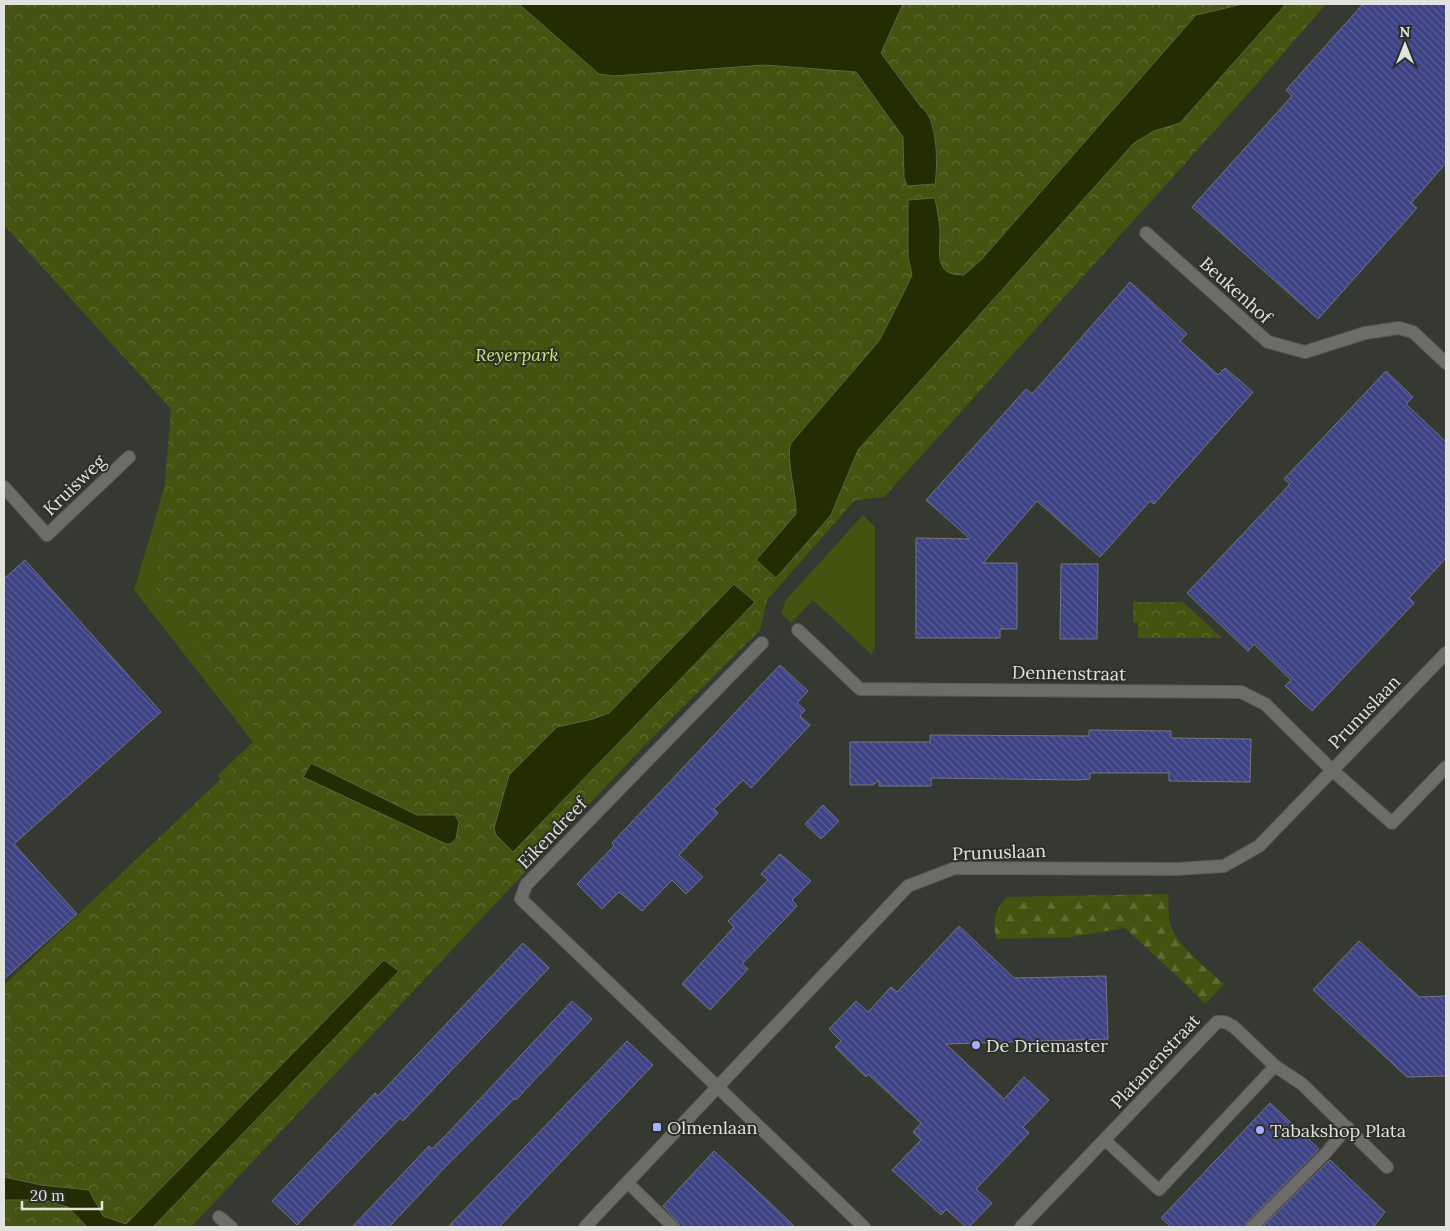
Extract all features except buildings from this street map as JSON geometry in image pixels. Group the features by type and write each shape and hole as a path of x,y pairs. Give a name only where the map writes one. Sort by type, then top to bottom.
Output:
{"street":[{"name":"Beukenhof","path":"1146,233 1268,342 1305,352 1365,333 1399,328 1413,332 1446,363"},
{"name":"Kruisweg","path":"4,487 47,535 130,457"},
{"name":"Dennenstraat","path":"798,630 860,689 1240,692 1265,704 1332,770 1392,823 1446,767"},
{"name":"Eikendreef","path":"717,1088 520,899 526,885 762,643"},
{"name":"Prunuslaan","path":"585,1227 908,886 955,868 1177,868 1224,866 1259,846 1446,652"},
{"name":"Platanenstraat","path":"1022,1227 1217,1022 1225,1022 1234,1027 1275,1066 1302,1084 1387,1167"},
{"path":"717,1088 864,1227"},
{"path":"219,1217 231,1227"}],"lane":[{"path":"1105,1140 1159,1190 1275,1066"},
{"path":"1252,1227 1325,1154 1348,1127"},
{"path":"627,1182 673,1227"}],"green space":[{"name":"Reyerpark","path":"4,4 1326,4 1254,87 884,497 855,500 767,600 760,630 642,748 191,1227 4,1227 4,985 263,739 156,588 171,409 4,225"},
{"path":"166,482 286,728 240,790 217,776 253,742 134,590"},
{"path":"863,515 875,527 875,648 871,654 813,600 791,623 781,613 786,600"},
{"path":"1133,602 1183,602 1222,638 1138,638 1138,623 1133,623"},
{"path":"1168,894 1169,919 1175,934 1194,957 1224,984 1205,1004 1125,928 1071,937 996,939 995,916 1007,897"}],"shaded area":[{"path":"520,4 903,4 881,53 927,113 931,121 936,142 935,184 907,186 904,177 903,137 856,72 765,65 613,76 599,74"},
{"path":"1243,4 1286,4 1180,123 1154,131 1134,143 858,450 831,515 776,578 756,560 796,514 789,457 791,443 879,341 901,298 912,275 908,257 908,200 935,198 940,229 940,261 947,271 964,275 981,260 1196,15"},
{"path":"734,584 755,602 513,852 496,835 494,828 509,775 557,727 593,719 609,713"},
{"path":"311,763 417,815 455,815 459,822 456,839 450,844 446,844 303,777"},
{"path":"384,960 399,971 153,1227 87,1227 68,1207 43,1200 4,1200 4,1177 41,1185 89,1190 103,1216 126,1224"}],"place":[{"name":"De Driemaster","path":"976,1045"},
{"name":"Olmenlaan","path":"657,1127"},
{"name":"Tabakshop Plata","path":"1260,1130"}]}
